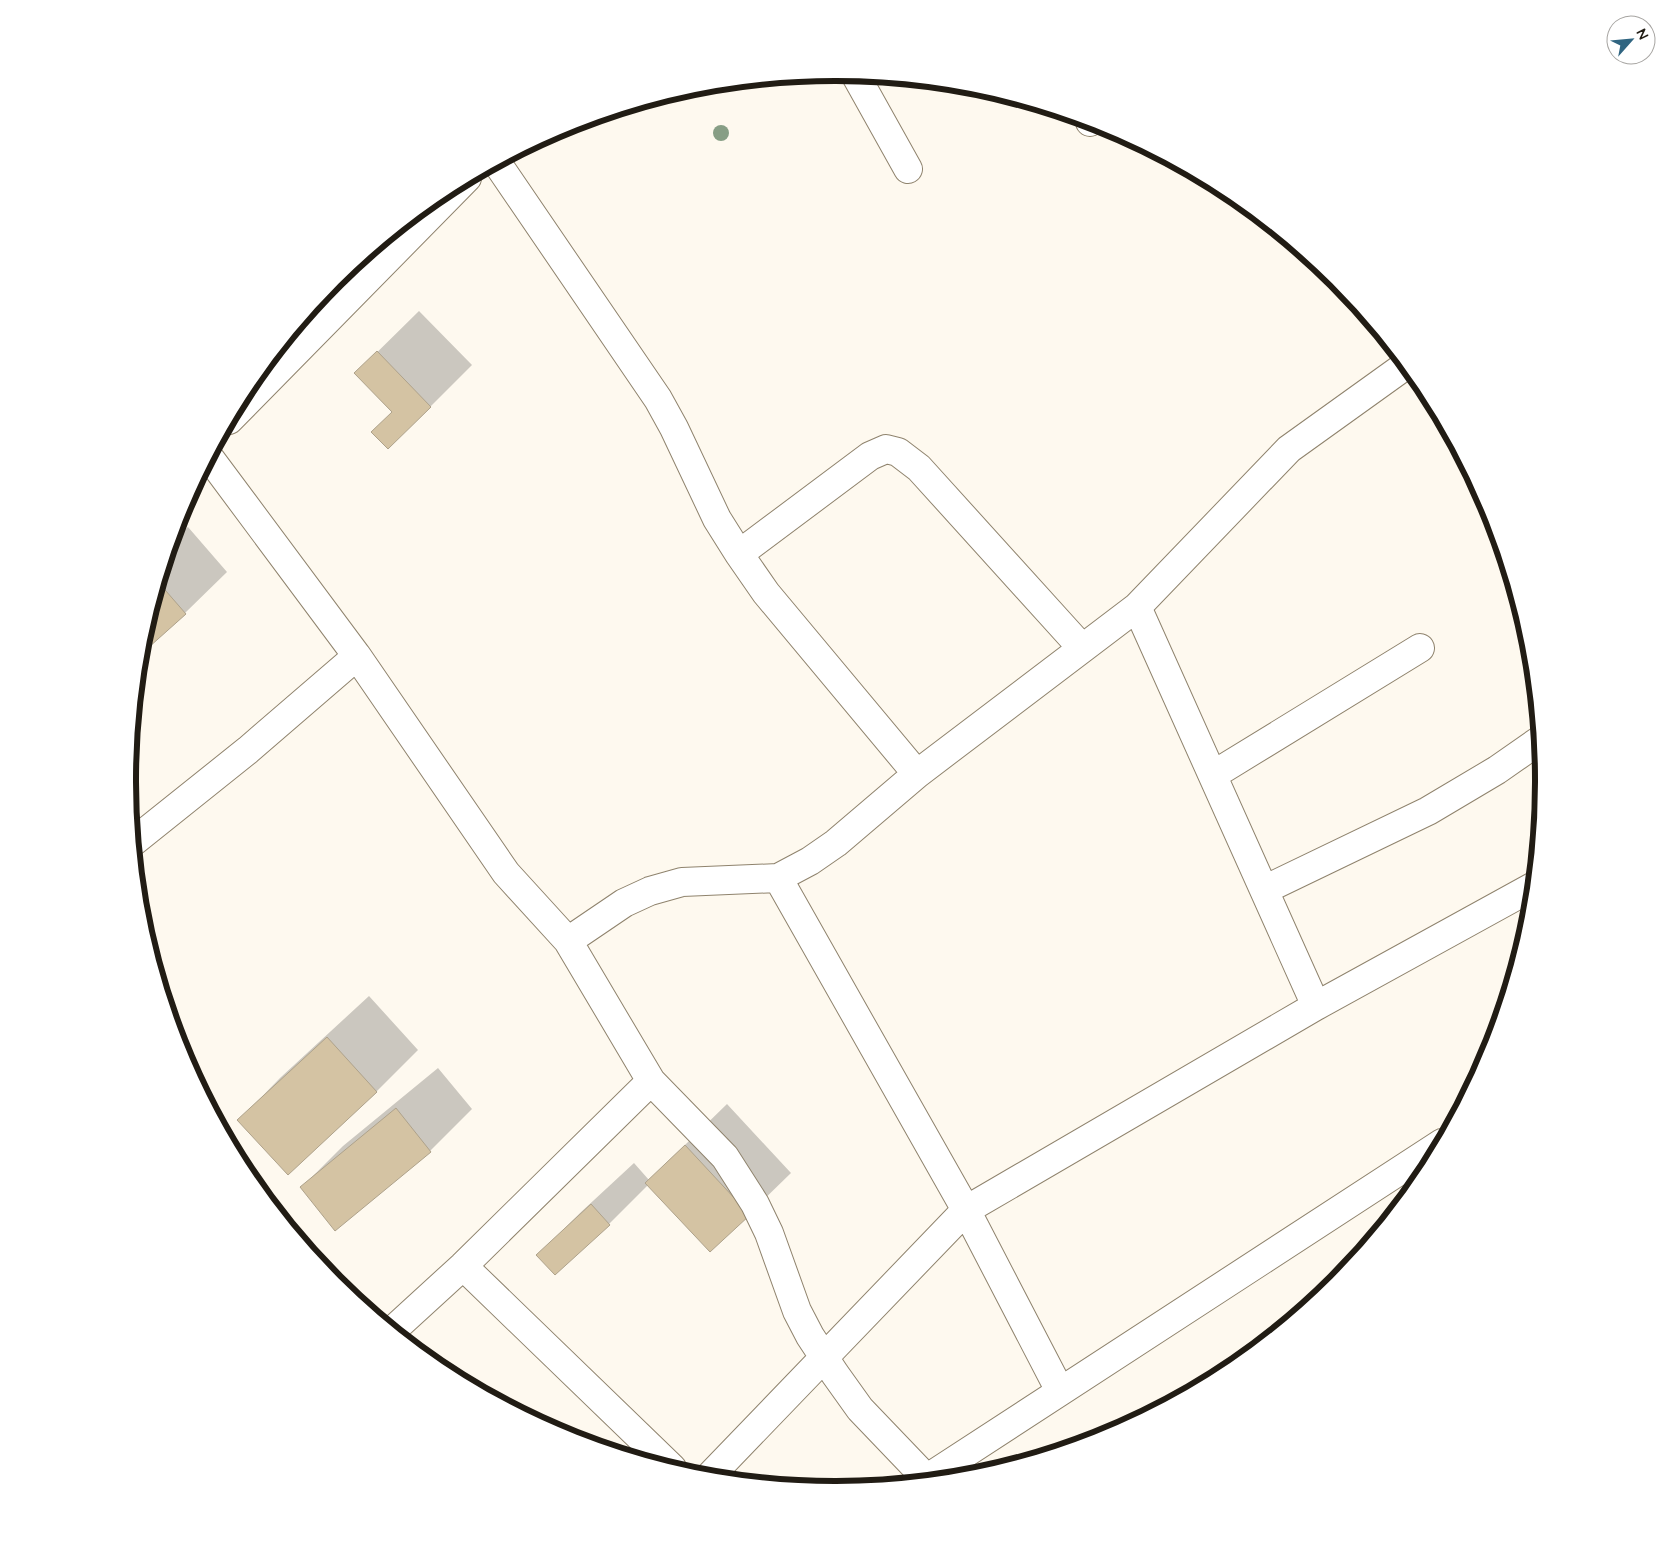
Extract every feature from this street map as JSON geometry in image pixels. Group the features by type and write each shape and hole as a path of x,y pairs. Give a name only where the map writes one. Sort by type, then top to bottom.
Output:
{"street":[{"path":"859,82 908,169"},
{"path":"500,167 658,399 674,428 717,519 739,554 766,592 917,774"},
{"path":"249,399 445,201"},
{"path":"568,940 624,903 650,891 682,882 778,878 810,861 836,843 917,774 1137,607 1289,448 1401,369"},
{"path":"739,554 870,456 886,449 898,452 919,468 1082,648"},
{"path":"213,462 357,656 506,873 568,940 651,1081 724,1158 740,1180 769,1232 797,1312 824,1358 860,1409 923,1475"},
{"path":"1137,607 1316,1006"},
{"path":"1213,775 1420,648"},
{"path":"138,838 248,750 357,656"},
{"path":"1264,890 1428,811 1497,770 1534,744"},
{"path":"778,878 966,1210 1060,1392"},
{"path":"716,1470 966,1210 1316,1006 1526,890"},
{"path":"397,1326 463,1266 651,1081"},
{"path":"937,1473 1429,1152"},
{"path":"463,1266 663,1459"}],"building":[{"path":"377,351 431,407 388,449 371,432 392,412 354,373"},
{"path":"163,588 186,614 148,648"},
{"path":"327,1037 377,1092 288,1175 237,1120"},
{"path":"396,1108 431,1152 335,1231 300,1187"},
{"path":"685,1145 750,1215 710,1252 645,1183"},
{"path":"591,1204 610,1225 555,1275 536,1255"}]}
